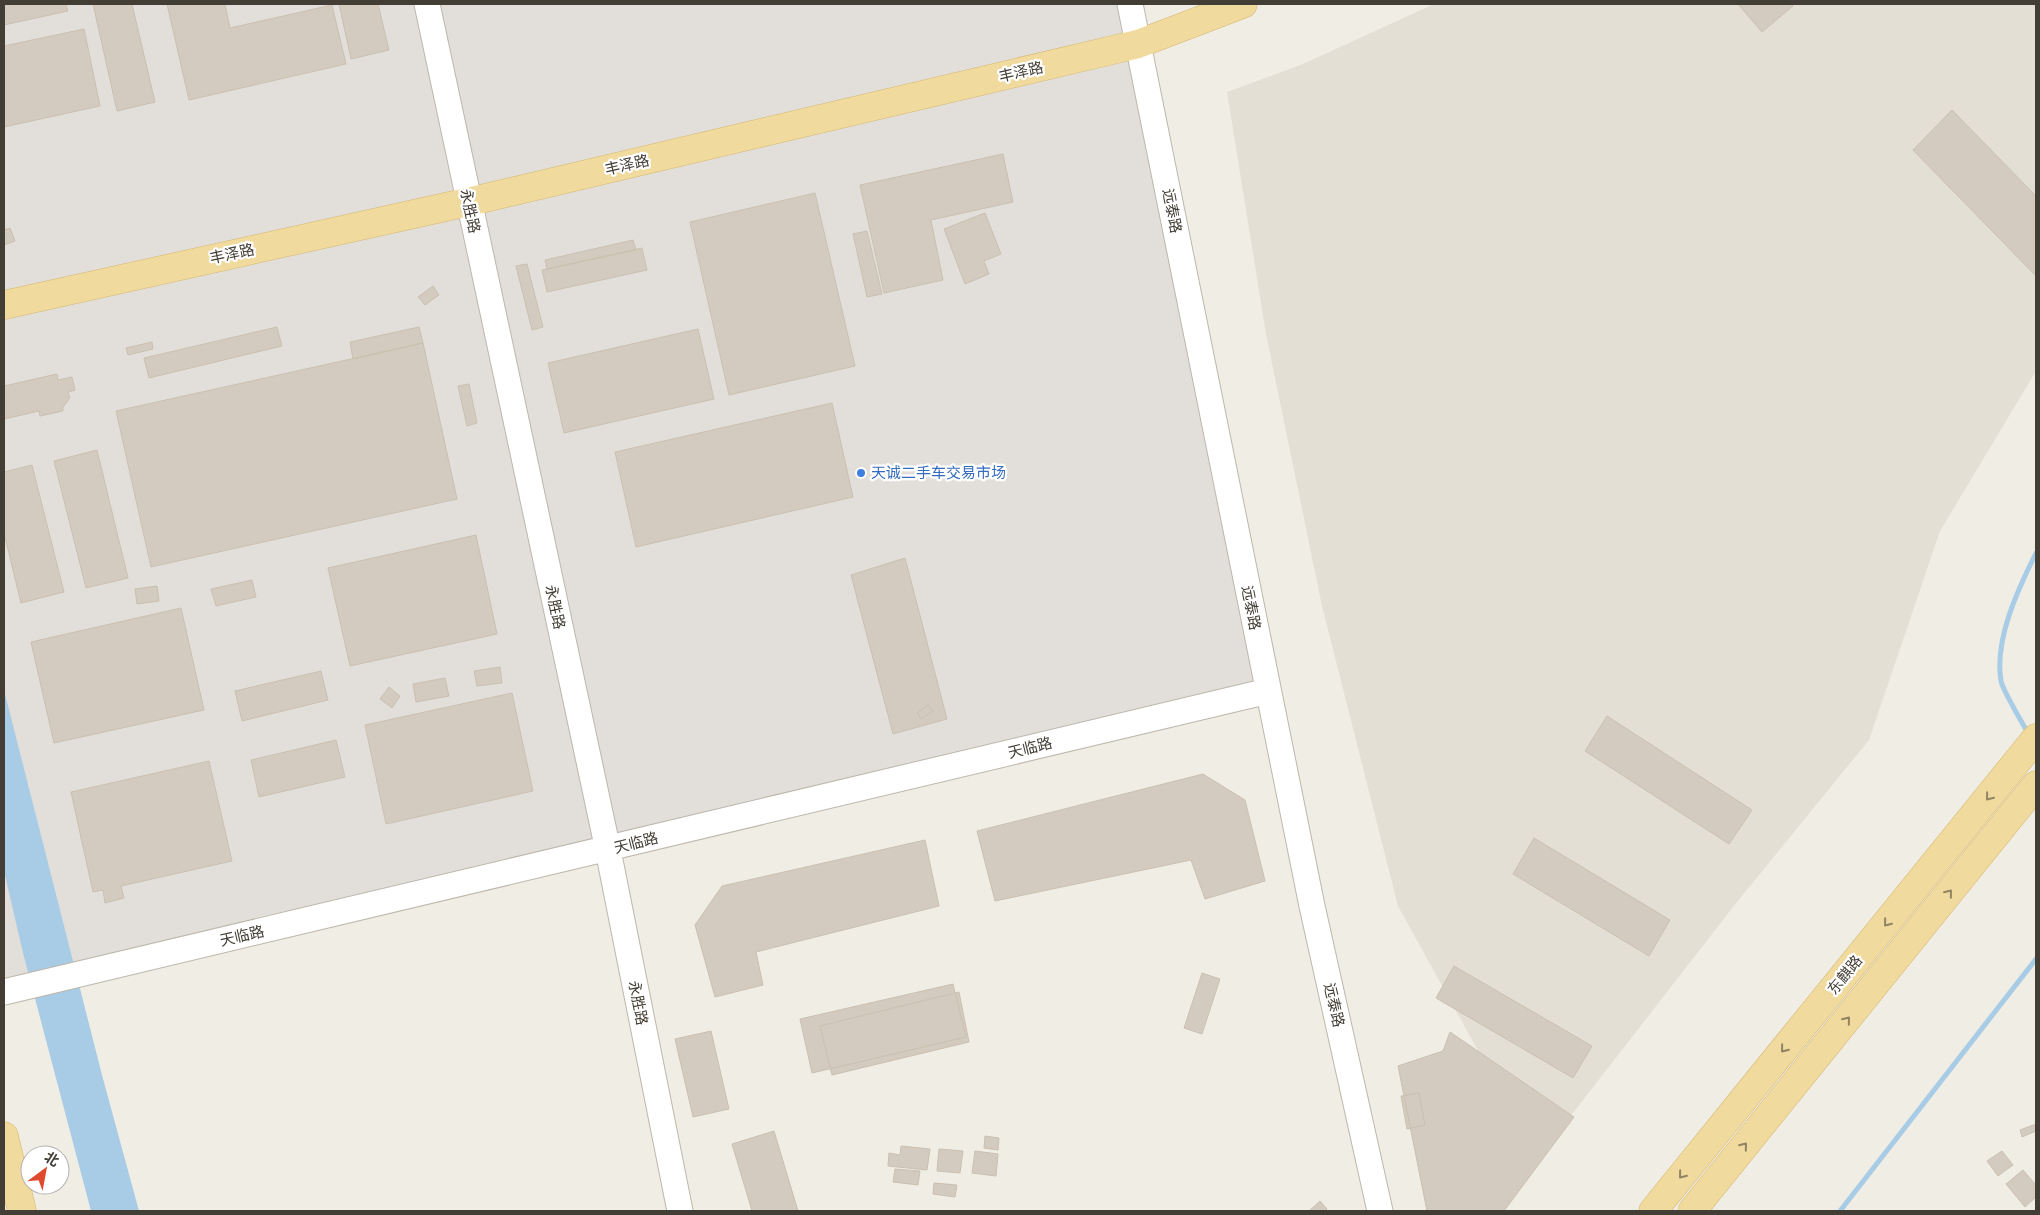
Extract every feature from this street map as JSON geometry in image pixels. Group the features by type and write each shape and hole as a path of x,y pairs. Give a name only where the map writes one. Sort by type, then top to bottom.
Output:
{"main road":[{"name":"丰泽路","path":"4,305 468,202 1138,44 1244,4"},
{"name":"东麒路","path":"1653,1211 2036,738"},
{"name":"东麒路","path":"1692,1211 2036,785"},
{"path":"4,1136 22,1211"}],"street":[{"name":"永胜路","path":"427,4 608,850 680,1211"},
{"name":"远泰路","path":"1130,4 1312,906 1380,1211"},
{"name":"天临路","path":"13,990 608,850 1268,691"}],"shaded area":[{"path":"4,4 1130,4 1268,691 608,850 266,915 4,988"},
{"path":"1434,4 2036,4 2036,371 1940,531 1869,740 1733,907 1566,1122 1492,1076 1398,906 1322,606 1266,334 1227,92 1303,64"}],"water":[{"path":"4,690 102,1075 139,1211 91,1211 23,953 4,871"}],"building":[{"path":"4,4 66,4 68,11 4,25"},
{"path":"93,4 132,4 155,102 117,111"},
{"path":"167,4 225,4 230,28 332,5 346,64 189,100"},
{"path":"339,4 378,4 389,50 351,59"},
{"path":"1738,4 1791,4 1793,6 1762,32"},
{"path":"84,29 100,106 4,127 4,46"},
{"path":"1952,110 2036,196 2036,276 1913,150"},
{"path":"1003,154 1013,202 931,220 943,280 884,293 860,185"},
{"path":"815,193 855,366 729,395 690,222"},
{"path":"985,213 1001,254 984,261 989,274 965,284 944,229"},
{"path":"10,228 15,241 4,245 4,230"},
{"path":"867,231 882,294 867,297 853,234"},
{"path":"633,240 636,250 547,269 545,260"},
{"path":"642,248 647,270 547,292 542,270"},
{"path":"527,264 543,327 532,330 516,266"},
{"path":"433,286 439,295 425,305 418,297"},
{"path":"277,327 282,346 149,378 144,358"},
{"path":"419,327 423,343 353,359 350,342"},
{"path":"698,329 714,399 564,433 548,363"},
{"path":"152,342 153,349 128,355 126,348"},
{"path":"423,343 457,499 151,567 116,411"},
{"path":"57,374 58,380 72,377 75,390 68,392 70,398 63,407 63,411 40,416 39,411 4,419 4,386"},
{"path":"469,384 477,423 467,426 458,386"},
{"path":"832,403 853,497 636,547 615,452"},
{"path":"97,450 128,578 86,588 54,461"},
{"path":"32,465 64,592 21,603 4,533 4,472"},
{"path":"476,535 497,634 350,666 328,568"},
{"path":"905,558 947,719 893,734 851,575"},
{"path":"252,580 256,597 216,606 211,589"},
{"path":"157,586 159,601 137,604 135,589"},
{"path":"181,608 204,710 54,743 31,642"},
{"path":"500,667 502,683 477,686 474,671"},
{"path":"321,671 328,700 242,721 235,691"},
{"path":"445,678 449,696 416,702 413,684"},
{"path":"389,687 400,696 392,708 380,699"},
{"path":"512,693 533,791 386,824 365,725"},
{"path":"928,705 933,711 921,719 917,713"},
{"path":"1607,716 1752,810 1729,844 1585,751"},
{"path":"336,740 345,777 259,797 251,760"},
{"path":"209,761 232,861 121,886 124,898 105,903 103,890 93,892 71,792"},
{"path":"1203,774 1245,800 1265,881 1205,899 1191,860 995,901 977,831"},
{"path":"1534,838 1670,920 1649,956 1513,874"},
{"path":"925,840 939,906 756,952 763,985 715,997 695,925 722,886"},
{"path":"1454,966 1592,1046 1573,1078 1436,998"},
{"path":"1202,973 1220,979 1202,1034 1184,1028"},
{"path":"953,984 966,1037 812,1073 800,1019"},
{"path":"959,992 969,1042 832,1075 820,1026"},
{"path":"711,1031 729,1109 693,1117 675,1039"},
{"path":"1450,1032 1574,1117 1504,1211 1427,1211 1398,1066 1443,1051"},
{"path":"1419,1093 1425,1125 1407,1129 1401,1096"},
{"path":"2036,1124 2036,1131 2022,1137 2020,1130"},
{"path":"774,1131 798,1211 752,1211 732,1144"},
{"path":"985,1136 999,1138 998,1150 984,1148"},
{"path":"901,1146 930,1149 927,1170 888,1166 889,1153 900,1155"},
{"path":"939,1149 963,1151 960,1173 937,1171"},
{"path":"975,1151 998,1154 996,1176 972,1173"},
{"path":"2002,1151 2013,1165 1998,1176 1987,1161"},
{"path":"895,1169 920,1171 918,1185 893,1182"},
{"path":"2023,1170 2036,1185 2036,1197 2025,1207 2006,1184"},
{"path":"934,1183 957,1185 955,1197 933,1194"},
{"path":"1320,1201 1327,1209 1325,1211 1309,1211"}],"waterway":[{"path":"2029,735 2003,686 2000,665 2004,632 2009,615 2036,553"},
{"path":"1840,1211 2036,959"}],"place":[{"name":"天诚二手车交易市场","path":"861,473"}]}
